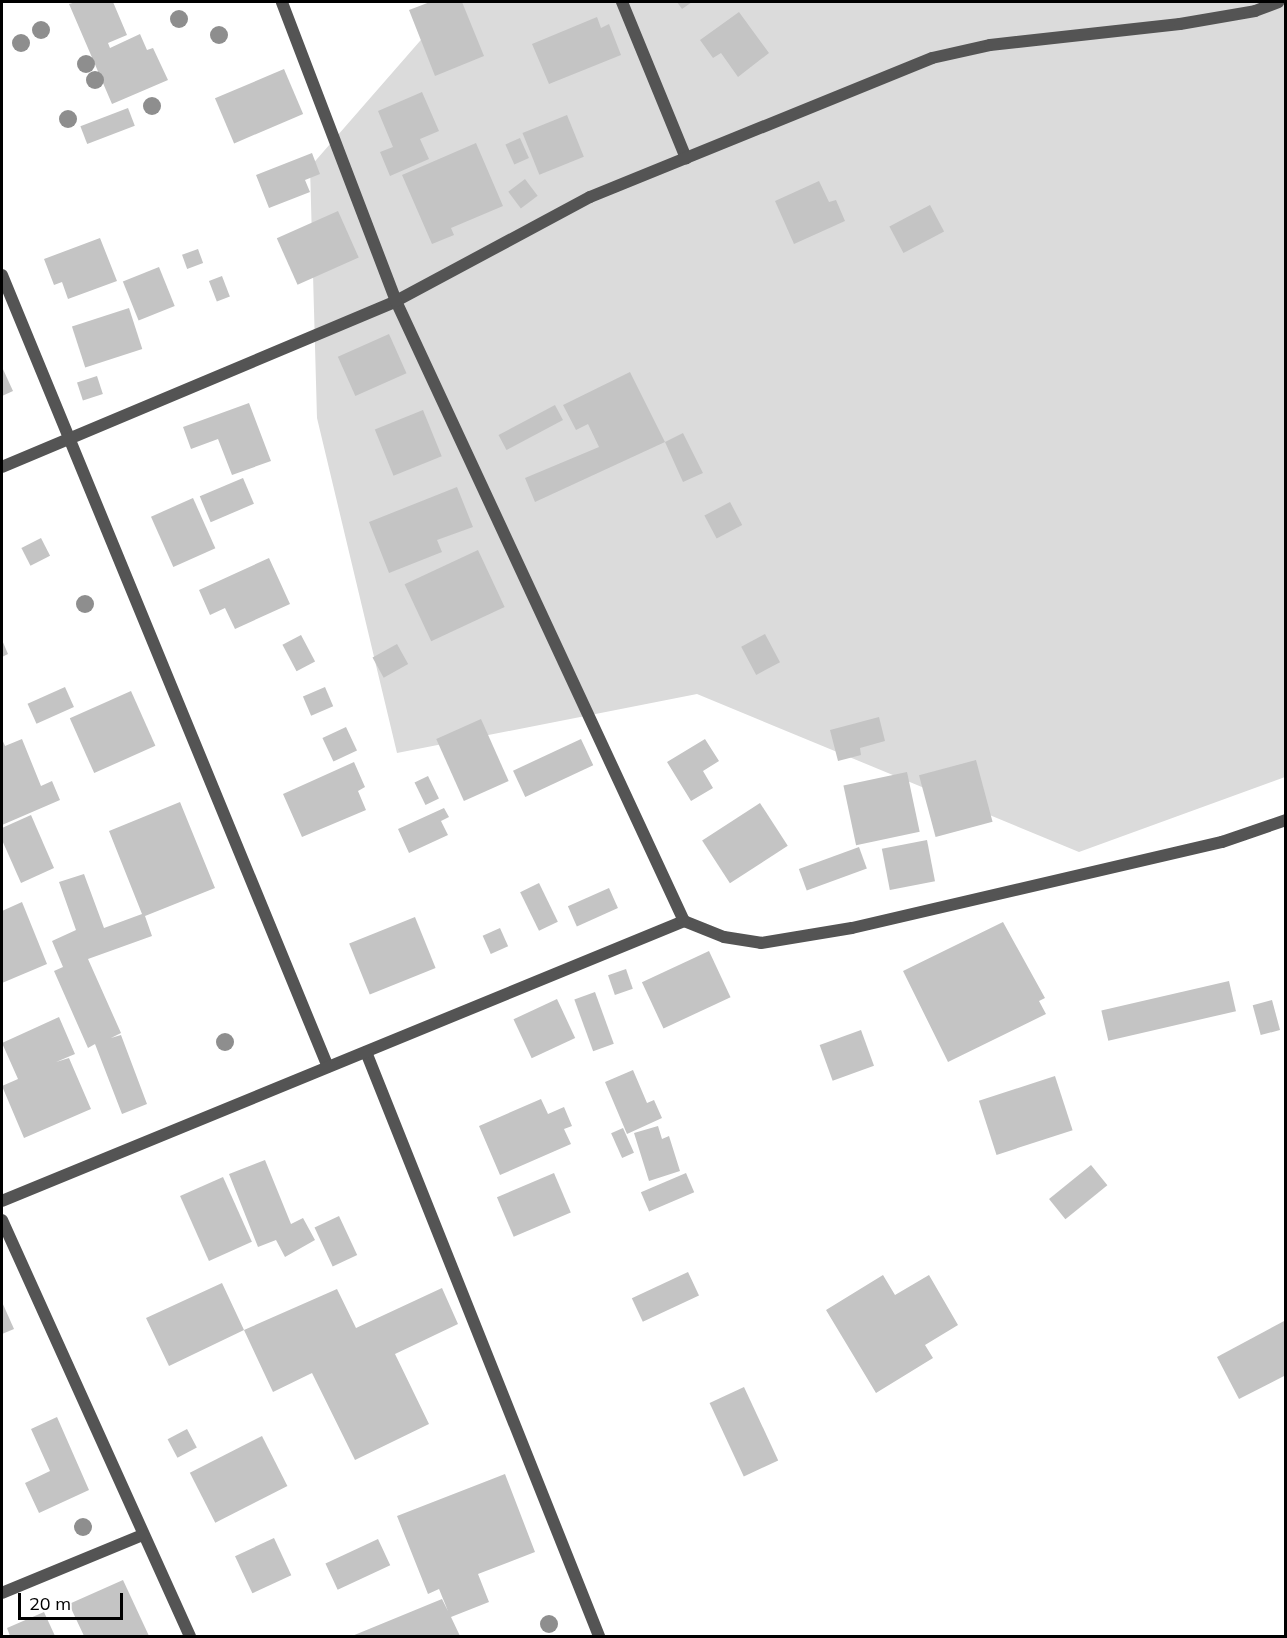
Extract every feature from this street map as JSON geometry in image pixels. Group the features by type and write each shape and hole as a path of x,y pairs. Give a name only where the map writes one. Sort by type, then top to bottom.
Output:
{"street":[{"path":"282,2 396,301 684,921 724,937 761,943 852,928 1222,842 1286,820"},
{"path":"622,2 686,158"},
{"path":"2,467 396,301 590,197 932,58 990,45 1180,24 1255,10 1278,2"},
{"path":"2,275 328,1067"},
{"path":"2,1201 684,921"},
{"path":"366,1052 599,1636"},
{"path":"2,1220 190,1636"},
{"path":"2,1593 144,1535"}],"shaded area":[{"path":"454,2 1285,2 1285,777 1079,852 697,694 397,753 317,418 310,167"}],"building":[{"path":"113,2 127,35 108,43 110,48 140,34 147,50 153,48 168,80 112,104 69,4"},
{"path":"430,2 462,2 484,56 435,76 409,10"},
{"path":"677,2 692,2 682,9"},
{"path":"739,12 769,53 738,77 721,53 713,58 700,40"},
{"path":"597,17 601,28 609,24 621,55 549,84 532,44"},
{"path":"284,69 303,114 234,143 215,98"},
{"path":"422,92 439,131 420,139 429,159 390,176 380,152 393,147 378,111"},
{"path":"128,108 135,126 87,144 80,126"},
{"path":"567,115 584,157 539,175 522,133"},
{"path":"520,138 529,158 514,165 505,145"},
{"path":"476,143 503,206 451,228 454,235 432,244 402,175"},
{"path":"312,153 320,174 305,180 310,192 269,208 256,175"},
{"path":"525,179 538,196 521,208 508,192"},
{"path":"819,181 829,202 836,200 845,221 794,244 775,201"},
{"path":"930,205 944,231 903,253 889,227"},
{"path":"338,211 359,258 298,285 277,238"},
{"path":"100,238 117,281 68,299 62,282 54,285 44,259"},
{"path":"198,249 203,263 187,269 182,255"},
{"path":"159,267 175,306 139,321 123,282"},
{"path":"222,276 230,297 217,302 209,281"},
{"path":"129,308 142,349 85,367 72,327"},
{"path":"389,334 406,373 355,396 338,357"},
{"path":"2,367 13,391 2,396"},
{"path":"630,372 665,442 535,502 525,478 599,447 588,424 576,430 563,405"},
{"path":"97,376 103,394 83,401 77,382"},
{"path":"249,403 271,461 232,475 218,439 191,449 183,427"},
{"path":"555,405 563,420 506,450 498,435"},
{"path":"423,410 442,456 394,476 375,429"},
{"path":"683,433 703,473 683,482 665,442"},
{"path":"243,478 254,504 211,522 200,496"},
{"path":"457,487 473,527 437,540 442,552 389,573 369,522"},
{"path":"193,498 215,548 173,567 151,517"},
{"path":"730,502 742,525 717,539 704,516"},
{"path":"41,538 50,556 30,566 21,548"},
{"path":"478,550 505,607 431,641 405,584"},
{"path":"269,558 290,604 235,629 225,608 210,615 199,590"},
{"path":"765,634 780,662 756,675 741,647"},
{"path":"301,635 315,661 297,671 282,645"},
{"path":"2,640 8,654 2,657"},
{"path":"397,644 408,664 384,678 373,658"},
{"path":"65,687 74,707 36,724 28,704"},
{"path":"325,687 333,706 311,716 303,696"},
{"path":"131,691 155,746 94,773 70,718"},
{"path":"879,717 885,741 860,748 861,755 838,761 830,730"},
{"path":"481,719 509,781 464,801 436,739"},
{"path":"346,727 357,751 333,762 322,738"},
{"path":"2,739 5,746 22,739 41,786 52,781 60,800 2,825"},
{"path":"581,739 593,765 525,797 513,771"},
{"path":"705,739 719,761 703,771 713,788 691,801 667,762"},
{"path":"976,760 993,822 936,837 919,775"},
{"path":"354,762 365,787 358,791 366,810 302,837 283,794"},
{"path":"907,772 920,832 856,845 843,786"},
{"path":"428,776 439,798 425,805 415,783"},
{"path":"180,802 215,888 145,916 152,936 88,959 121,1033 111,1038 121,1035 147,1104 122,1114 95,1044 88,1048 54,971 63,967 52,941 76,930 59,882 84,874 104,928 142,914 109,831"},
{"path":"760,803 788,846 730,883 702,841"},
{"path":"444,808 449,817 441,821 448,835 409,853 398,829"},
{"path":"31,815 54,868 21,883 2,840 2,828"},
{"path":"927,840 935,881 890,890 882,849"},
{"path":"859,847 867,869 807,891 799,869"},
{"path":"539,883 558,922 539,931 520,892"},
{"path":"609,888 618,908 577,926 568,906"},
{"path":"22,902 47,964 2,983 2,911"},
{"path":"415,917 436,968 370,995 349,944"},
{"path":"1003,922 1045,998 1039,1001 1046,1014 948,1062 903,971"},
{"path":"500,928 508,946 491,954 483,936"},
{"path":"709,951 731,997 663,1028 642,982"},
{"path":"626,969 633,989 615,995 608,975"},
{"path":"1229,981 1236,1011 1108,1041 1101,1010"},
{"path":"595,992 614,1044 593,1051 574,1000"},
{"path":"557,999 575,1038 532,1058 513,1019"},
{"path":"1272,1000 1280,1030 1261,1035 1253,1005"},
{"path":"59,1017 75,1054 56,1062 69,1058 91,1109 24,1138 2,1086 18,1079 2,1043"},
{"path":"861,1030 874,1066 833,1081 820,1045"},
{"path":"633,1070 647,1103 654,1100 662,1118 627,1134 605,1082"},
{"path":"1055,1076 1073,1130 997,1155 979,1101"},
{"path":"541,1099 548,1114 564,1107 572,1126 564,1129 571,1144 500,1175 479,1126"},
{"path":"658,1126 662,1139 669,1136 680,1171 649,1181 634,1133"},
{"path":"623,1128 634,1153 622,1158 611,1133"},
{"path":"265,1160 291,1224 303,1218 315,1240 285,1257 276,1240 258,1247 229,1174"},
{"path":"1091,1165 1107,1185 1065,1219 1049,1199"},
{"path":"554,1173 571,1213 514,1237 497,1197"},
{"path":"686,1173 694,1192 649,1211 641,1192"},
{"path":"223,1177 252,1242 209,1261 180,1196"},
{"path":"339,1216 357,1255 333,1266 315,1227"},
{"path":"688,1272 699,1296 643,1322 632,1298"},
{"path":"883,1275 895,1295 929,1275 958,1325 925,1345 933,1358 876,1393 826,1310"},
{"path":"222,1283 244,1330 169,1366 146,1318"},
{"path":"442,1288 458,1324 395,1354 429,1424 355,1460 312,1373 273,1392 244,1330 337,1289 356,1328"},
{"path":"2,1302 14,1329 2,1334"},
{"path":"1286,1320 1286,1375 1239,1399 1217,1357"},
{"path":"744,1387 778,1460 744,1476 710,1403"},
{"path":"57,1417 89,1490 39,1513 25,1483 50,1471 31,1429"},
{"path":"187,1429 197,1448 177,1458 168,1439"},
{"path":"262,1436 287,1486 215,1523 190,1473"},
{"path":"505,1474 535,1552 478,1574 489,1602 451,1617 460,1636 352,1636 442,1599 448,1611 439,1589 428,1594 397,1516"},
{"path":"274,1538 291,1575 252,1593 235,1556"},
{"path":"378,1539 390,1565 338,1590 325,1564"},
{"path":"123,1580 149,1636 84,1636 69,1604"},
{"path":"44,1612 55,1636 10,1636 7,1628"}]}
